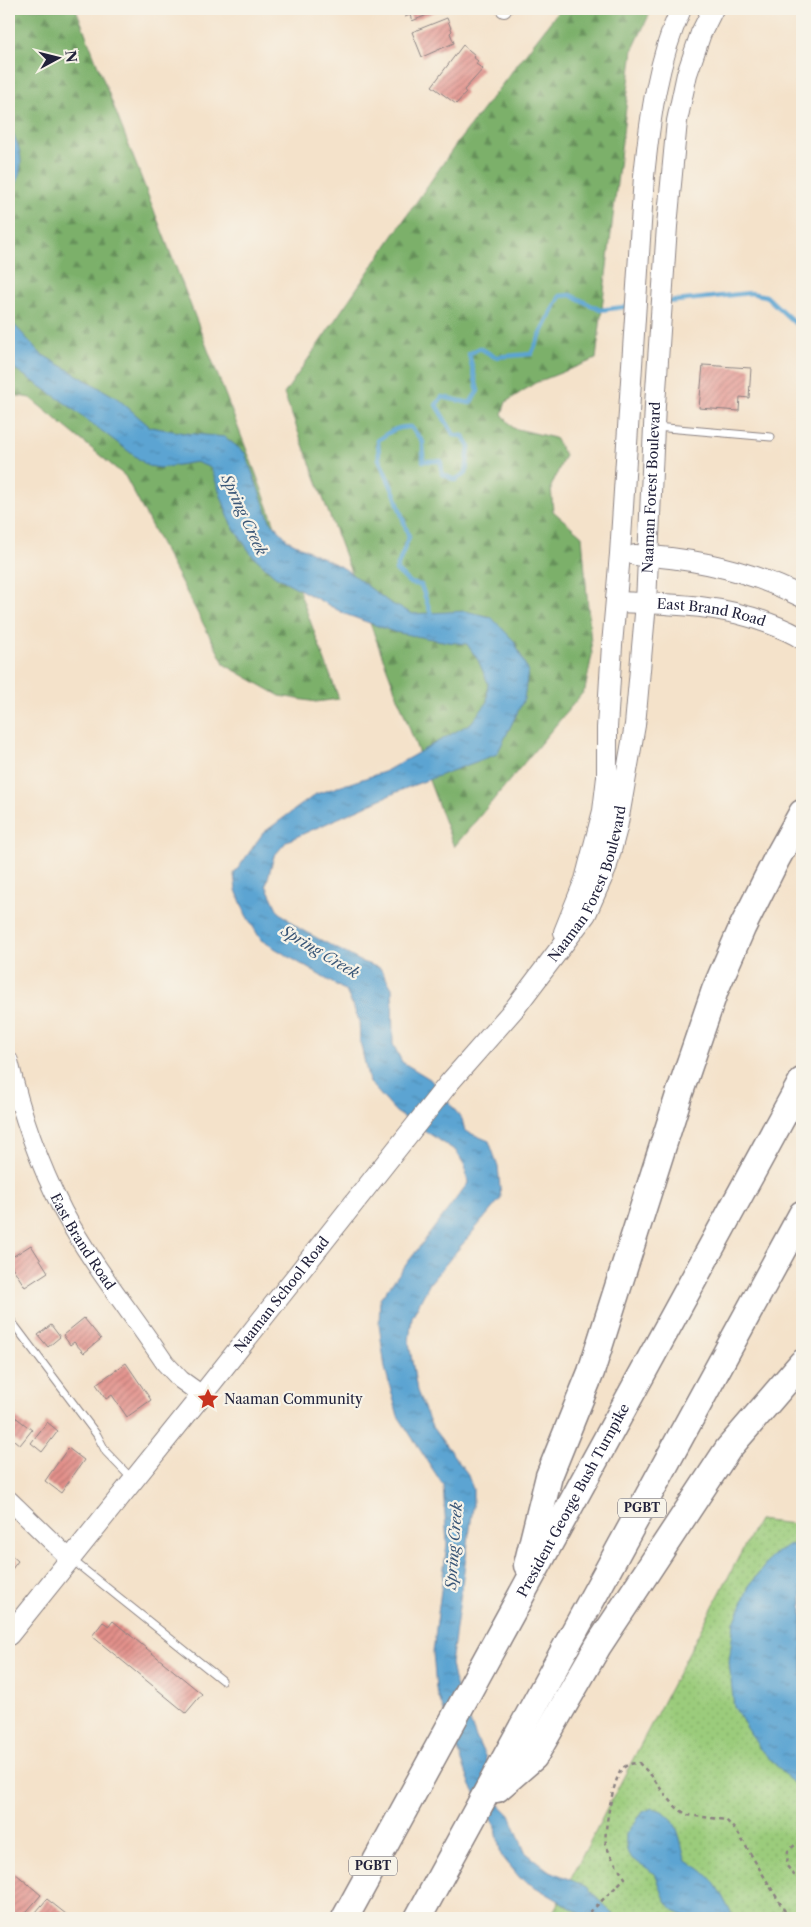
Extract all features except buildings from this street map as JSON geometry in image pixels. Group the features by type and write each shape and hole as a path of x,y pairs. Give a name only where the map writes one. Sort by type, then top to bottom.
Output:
{"highway":[{"path":"519,1600 549,1476 591,1372 680,1092 715,990 742,928 802,813"},
{"name":"President George Bush Turnpike","path":"344,1918 802,1081"},
{"name":"PGBT","path":"418,1918 484,1801 802,1214"},
{"path":"484,1801 534,1756 598,1646 728,1448 802,1363"}],"main road":[{"name":"Naaman Forest Boulevard","path":"555,955 585,880 603,811 607,777 609,700 650,117 658,74 673,26 681,9"},
{"name":"Naaman Forest Boulevard","path":"555,955 586,914 606,869 617,828 635,725 646,603 654,427 667,226 677,121 687,74 701,33 713,9"},
{"path":"650,117 677,121"},
{"path":"620,554 693,560 735,570 802,596"},
{"name":"East Brand Road","path":"616,602 676,603 728,610 779,627 802,639"},
{"name":"Naaman School Road","path":"9,1635 449,1083 515,1008 555,955"}],"street":[{"name":"East Brand Road","path":"9,1061 12,1091 63,1210 82,1242 165,1363 181,1380 202,1395"},
{"path":"9,1500 70,1559"}],"lane":[{"path":"654,427 771,437"},
{"path":"9,1318 97,1436 106,1452 133,1481"},
{"path":"70,1559 222,1680"}],"path":[{"path":"584,1918 625,1878 606,1845 604,1830 621,1769 631,1763 640,1763 676,1807 687,1815 726,1820 738,1833 789,1918"},
{"path":"802,1844 796,1844 788,1851 786,1866 794,1875 802,1878"}],"green space":[{"path":"9,9 76,9 256,474 339,699 316,702 280,696 225,665 125,476 30,398 13,395 9,391"},
{"path":"560,9 652,9 633,49 596,359 535,383 506,402 502,414 513,428 555,438 565,455 551,487 553,511 582,536 592,655 585,690 454,847 284,394 457,143"},
{"path":"758,1520 802,1525 802,1918 550,1918"}],"water":[{"path":"9,127 18,145 21,162 18,178 9,196"},
{"name":"Spring Creek","path":"9,319 41,354 117,398 150,427 225,437 245,453 270,521 289,541 345,569 390,603 413,614 465,611 491,617 514,641 528,671 524,699 497,754 406,788 287,841 274,856 266,885 278,911 300,929 362,962 380,968 392,988 393,1044 402,1062 430,1079 462,1119 465,1131 489,1141 498,1166 501,1198 430,1283 412,1317 409,1342 417,1391 432,1427 467,1473 473,1489 473,1507 451,1664 454,1679 485,1756 496,1801 510,1815 525,1852 548,1870 587,1887 617,1918 588,1918 520,1878 501,1855 496,1828 471,1786 436,1689 433,1652 447,1544 443,1485 398,1416 385,1368 379,1324 380,1299 468,1183 465,1166 456,1151 396,1112 369,1082 360,1041 359,1020 346,991 261,940 246,915 236,890 234,874 263,833 316,794 384,772 471,723 487,703 488,683 478,660 467,644 394,632 345,614 275,576 252,555 231,524 211,468 196,462 160,468 148,466 65,403 9,365"},
{"path":"789,1544 802,1547 802,1792 760,1749 734,1707 729,1662 734,1623 749,1586 773,1555"},
{"path":"652,1808 668,1815 673,1821 686,1861 696,1866 710,1878 734,1918 697,1919 680,1914 667,1902 654,1874 629,1856 626,1834 643,1812"}],"waterway":[{"path":"667,302 750,293 766,296 802,328"},
{"path":"432,617 421,585 410,583 396,570 409,537 395,495 379,459 378,440 397,429 411,427 423,442 423,461 441,461 442,474 455,480 466,473 469,446 463,436 454,435 436,405 442,397 470,403 478,391 469,354 480,348 495,357 531,354 560,296 571,295 600,310 632,306"}],"place":[{"name":"Naaman Community","path":"208,1399"}]}
